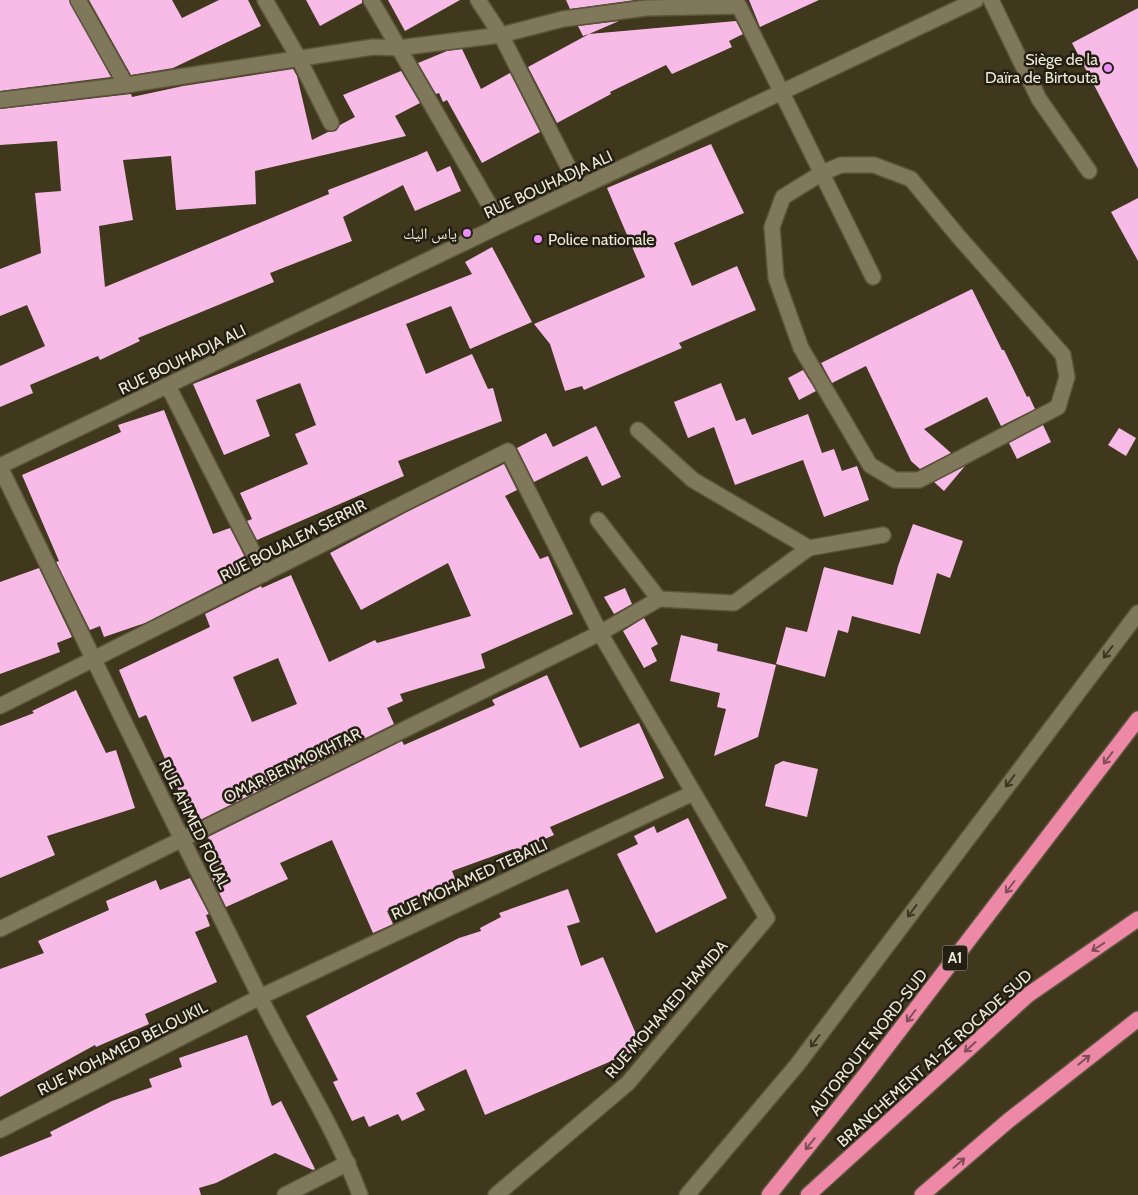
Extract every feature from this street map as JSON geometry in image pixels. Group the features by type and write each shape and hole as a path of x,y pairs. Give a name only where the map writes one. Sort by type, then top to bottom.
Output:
{"highway":[{"name":"AUTOROUTE NORD-SUD","path":"769,1195 866,1074 1138,719"},
{"name":"BRANCHEMENT A1-2E ROCADE SUD","path":"808,1195 1028,995 1138,919"},
{"path":"922,1195 1008,1121 1138,1019"}],"street":[{"path":"78,0 126,85"},
{"path":"265,0 298,57 331,123"},
{"path":"370,0 502,225"},
{"path":"478,0 501,35 579,188"},
{"name":"RUE BOUHADJA ALI","path":"0,466 976,0"},
{"path":"991,0 1040,99 1089,171"},
{"path":"0,100 126,85 298,57 373,47 398,48 501,35 563,19 644,4 739,6 873,277"},
{"path":"874,164 911,179 958,236 1064,355 1067,377 1058,408 919,480 895,480 870,465 801,348 776,278 772,227 783,197 822,173 840,165 874,164"},
{"path":"168,386 264,574"},
{"path":"638,430 693,480 809,548"},
{"name":"RUE BOUALEM SERRIR","path":"0,706 508,451 600,633"},
{"name":"RUE AHMED FOUAL","path":"0,466 93,660 183,838 260,997 348,1164 360,1195"},
{"path":"598,520 659,599 734,603 809,548 883,535"},
{"name":"OMAR BENMOKHTAR","path":"0,929 600,633 659,599"},
{"path":"687,1195 796,1065 1138,613"},
{"path":"600,633 693,793"},
{"name":"RUE MOHAMED HAMIDA","path":"496,1195 628,1083 767,918 693,793"},
{"name":"RUE MOHAMED TEBAILI","path":"260,997 693,793"},
{"name":"RUE MOHAMED BELOUKIL","path":"0,1130 260,997"},
{"path":"285,1195 348,1164"}],"building":[{"path":"0,0 69,0 111,77 0,91"},
{"path":"89,0 172,0 182,18 219,0 248,0 261,26 173,68 131,75"},
{"path":"306,0 362,0 362,3 320,26"},
{"path":"388,0 460,0 405,31"},
{"path":"566,0 635,0 570,9"},
{"path":"749,0 819,0 760,27"},
{"name":"Siège de la Daïra de Birtouta","path":"1138,8 1138,169 1072,43"},
{"path":"619,21 583,36 578,26"},
{"path":"736,21 743,34 729,41 732,47 672,74 666,65 610,92 611,94 557,123 528,67 589,34"},
{"path":"462,49 481,89 510,73 540,132 482,163 447,100 443,102 439,93 436,94 418,63 447,51"},
{"path":"293,69 297,76 312,140 328,132 336,131 340,125 355,117 343,95 401,71 420,103 395,116 406,136 255,171 256,204 176,210 171,156 123,160 133,220 99,226 105,287 329,194 328,190 427,151 437,172 450,166 461,191 415,211 403,185 343,217 352,241 270,273 274,282 138,338 140,341 100,360 98,356 30,385 33,393 0,407 0,366 45,346 27,305 0,316 0,269 41,253 35,193 61,191 57,141 0,145 0,109 131,94 132,97 183,86"},
{"path":"711,144 744,213 674,243 692,286 737,266 756,310 679,343 682,348 584,390 582,386 565,391 550,344 534,324 645,277 607,188"},
{"path":"1138,198 1138,261 1111,212"},
{"path":"492,247 532,322 470,349 451,306 406,324 426,374 472,354 488,389 493,388 502,421 398,461 404,476 257,540 247,521 252,519 240,493 308,464 295,434 316,425 300,383 256,400 270,436 224,455 193,384 472,274 465,262"},
{"path":"972,289 1002,350 1004,350 1027,397 1029,396 1035,409 1001,426 987,397 924,429 951,453 920,469 911,461 866,366 832,383 821,363"},
{"path":"803,370 816,391 799,400 788,378"},
{"path":"721,383 736,421 745,418 752,435 808,414 822,453 834,449 842,471 857,466 869,500 824,517 803,460 735,485 714,427 688,438 674,402"},
{"path":"164,410 213,534 230,528 251,569 145,623 104,637 100,626 90,630 56,562 59,561 22,475 121,432 118,425"},
{"path":"1043,425 1051,442 1017,459 1009,443"},
{"path":"596,426 621,477 602,486 587,456 534,482 517,448 546,433 553,447"},
{"path":"1119,428 1136,438 1126,456 1108,445"},
{"path":"504,464 517,490 505,496 540,559 548,556 573,614 481,654 485,668 400,694 403,701 387,708 394,724 200,820 195,807 187,810 146,715 139,718 119,670 210,627 205,614 261,586 262,588 291,575 329,662 375,640 377,643 471,616 448,563 361,610 330,553","holes":["278,658 297,704 252,722 233,677"]},
{"path":"965,466 944,491 934,482"},
{"path":"913,524 963,541 950,578 937,573 920,634 852,616 848,633 838,630 825,677 776,664 786,627 807,632 824,567 893,585"},
{"path":"39,568 72,637 57,643 60,652 0,674 0,582"},
{"path":"625,588 632,604 614,614 604,597"},
{"path":"644,618 658,644 651,648 657,661 644,668 623,631"},
{"path":"681,635 718,644 717,651 776,665 758,737 714,756 726,709 717,707 720,693 670,681"},
{"path":"547,675 580,748 639,723 664,778 550,827 554,835 515,852 513,849 452,871 456,881 387,911 393,924 373,933 332,840 280,863 288,879 226,907 208,870 220,865 208,837 402,741 404,745 495,705 492,700"},
{"path":"76,690 106,753 116,750 135,808 47,836 55,855 0,878 0,726 34,713 32,711"},
{"path":"783,761 818,769 807,817 765,806 775,765"},
{"path":"688,818 727,898 656,933 617,854 638,844 634,836 654,826 657,833"},
{"path":"190,878 209,914 206,915 210,926 195,932 217,982 145,1014 149,1024 96,1047 95,1045 0,1097 0,969 44,953 38,941 109,910 106,901 156,880 160,890"},
{"path":"568,889 580,922 567,926 581,966 603,957 642,1048 485,1115 466,1069 416,1093 425,1110 402,1121 398,1114 369,1127 364,1116 352,1121 333,1082 338,1080 306,1016 459,938 481,931 480,928 501,917 499,913"},
{"path":"247,1035 272,1106 281,1101 315,1169 313,1170 275,1153 216,1183 199,1188 201,1195 0,1195 0,1157 52,1136 50,1132 112,1101 152,1087 149,1079 182,1067 179,1058"}],"place":[{"name":"Siège de la Daïra de Birtouta","path":"1108,68"},
{"name":"ياس اليك","path":"467,233"},
{"name":"Police nationale","path":"538,239"}]}
